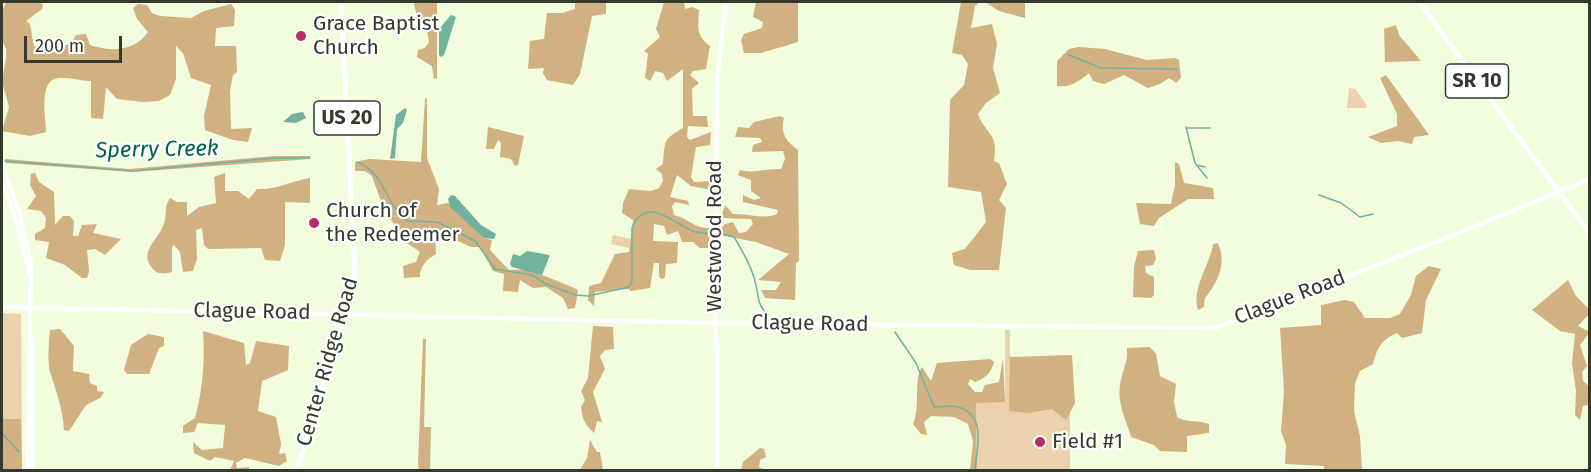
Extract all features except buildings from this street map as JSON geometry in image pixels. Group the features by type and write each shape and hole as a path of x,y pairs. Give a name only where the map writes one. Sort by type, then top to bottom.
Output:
{"main road":[{"name":"Center Ridge Road","path":"297,471 345,314 355,271 341,2"},
{"name":"Westwood Road","path":"717,471 715,323 717,81 726,2"},
{"name":"SR 10","path":"1419,2 1590,234"},
{"path":"2,166 24,227 31,263 29,273"},
{"name":"Clague Road","path":"2,307 715,323 1215,328 1590,179"},
{"path":"2,180 16,219 29,273 28,471"},
{"path":"30,335 33,344 33,471"}],"shaded area":[{"path":"6,2 40,2 43,5 42,9 26,21 30,24 34,46 48,48 71,44 76,35 86,34 90,45 106,49 129,47 148,32 137,19 133,8 138,4 147,5 152,13 160,16 191,18 204,11 231,4 235,10 234,26 216,28 215,46 236,46 237,72 233,75 230,91 231,129 252,128 248,142 233,140 205,130 204,116 211,85 191,78 183,53 176,46 176,79 170,95 159,101 117,99 106,87 103,119 91,118 91,81 58,78 52,81 45,92 46,132 30,136 2,131 9,107 2,82 6,49 2,40 2,12"},
{"path":"416,2 437,2 437,78 434,79 432,66 417,57 418,50 425,48 429,42 425,21 417,17 414,4"},
{"path":"575,2 606,2 606,14 592,16 580,74 573,85 547,80 543,73 544,68 528,69 530,41 544,39 547,13 562,13 575,9"},
{"path":"664,2 684,2 685,9 692,7 699,10 700,35 710,46 706,69 693,71 690,75 699,83 692,89 693,116 707,116 708,127 688,126 687,137 690,140 711,132 710,145 696,147 691,177 694,182 711,181 711,190 691,186 677,175 670,197 688,201 689,205 675,202 672,206 674,215 700,227 709,228 709,248 700,248 693,242 682,242 678,231 667,235 664,226 654,224 653,241 678,242 677,263 666,264 665,277 662,279 659,277 659,263 654,263 650,288 595,292 594,306 588,300 589,286 601,283 615,254 629,252 633,220 622,213 623,203 629,189 651,191 659,188 663,181 662,174 656,169 663,164 666,142 668,138 683,128 683,69 667,81 663,73 655,71 650,81 645,78 648,54 644,51 660,37 656,29"},
{"path":"756,2 798,2 798,42 761,53 744,53 741,40 744,34 762,28 763,22 753,17"},
{"path":"961,2 980,2 975,6 971,28 992,24 997,44 993,68 1000,93 986,103 978,114 993,139 994,161 999,163 1007,184 999,200 1006,208 999,270 970,270 954,265 952,253 965,249 986,222 981,192 948,187 950,100 964,85 968,64 962,55 952,53"},
{"path":"985,2 1025,2 1025,18 999,11"},
{"path":"1396,25 1399,35 1421,61 1385,62 1384,29"},
{"path":"1078,47 1105,49 1147,60 1175,58 1179,60 1181,78 1176,83 1169,78 1148,88 1124,75 1104,84 1093,81 1089,73 1074,83 1057,86 1057,61 1069,49"},
{"path":"1386,75 1429,135 1414,137 1412,144 1398,141 1381,143 1368,137 1397,126 1397,114 1380,78"},
{"path":"1349,88 1355,89 1367,105 1366,108 1347,108"},
{"path":"427,98 427,158 439,189 437,205 448,203 484,238 492,240 490,250 509,270 528,270 578,290 575,308 568,309 563,298 546,287 533,288 520,280 518,292 503,291 504,274 493,271 480,247 471,247 440,233 435,233 436,254 424,264 420,277 404,278 403,266 416,262 420,252 407,243 384,210 372,176 365,171 355,171 355,162 369,159 421,162 425,99"},
{"path":"780,116 784,118 785,136 798,150 799,261 796,263 795,300 765,298 761,290 776,290 781,282 758,280 789,254 756,242 720,235 720,229 725,224 733,222 739,233 746,232 753,224 751,219 721,218 725,205 733,214 772,216 777,214 778,210 743,202 743,195 754,200 761,198 751,191 751,180 738,175 740,170 781,169 785,159 783,151 752,152 753,145 762,142 760,138 735,137 738,127 749,128 754,122"},
{"path":"488,127 524,136 518,165 515,166 511,159 500,157 501,143 498,140 494,149 486,149"},
{"path":"274,156 310,156 310,159 132,172 6,163 5,159 130,169"},
{"path":"1175,162 1179,164 1184,183 1213,188 1214,199 1188,199 1159,218 1154,226 1140,224 1136,203 1171,204 1175,185"},
{"path":"35,173 39,182 54,192 55,225 63,216 70,216 74,221 73,236 78,236 82,225 97,224 93,233 121,239 105,255 95,249 87,250 89,272 87,278 82,278 65,265 46,258 49,242 35,240 35,234 45,228 46,218 41,211 27,209 36,196 30,185 31,174"},
{"path":"225,173 225,191 238,191 249,199 257,189 271,188 310,178 310,203 285,202 285,245 280,261 265,260 261,248 208,249 204,245 202,228 196,230 197,259 193,271 183,272 180,252 174,245 172,247 172,272 158,273 151,267 147,256 164,222 170,198 177,202 187,202 187,216 199,207 216,203 214,177"},
{"path":"613,235 631,239 629,248 611,244"},
{"path":"1218,243 1222,258 1220,272 1205,298 1204,307 1198,310 1199,285 1213,244"},
{"path":"1154,250 1156,259 1153,265 1145,266 1146,273 1154,277 1154,295 1151,298 1133,297 1134,267 1138,251"},
{"path":"1429,266 1441,269 1426,300 1422,333 1402,338 1397,333 1387,338 1378,349 1373,364 1360,371 1355,383 1354,411 1360,436 1362,470 1324,470 1324,466 1285,464 1286,445 1281,431 1284,391 1280,328 1321,325 1321,305 1345,300 1354,302 1365,318 1390,318 1400,314 1411,295 1416,276"},
{"path":"1568,280 1576,296 1589,309 1589,314 1578,326 1590,332 1580,345 1587,366 1582,372 1583,381 1590,387 1589,405 1583,406 1580,420 1575,415 1576,391 1572,363 1575,334 1560,331 1532,310"},
{"path":"2,313 21,314 22,470 2,470"},
{"path":"593,326 613,327 614,349 605,350 600,356 605,369 593,392 602,422 597,421 594,433 584,421 581,407 585,400 581,391 588,378"},
{"path":"60,329 74,346 73,371 89,374 90,383 97,386 97,391 104,392 100,398 86,405 69,431 64,430 61,408 50,372 48,351 50,330"},
{"path":"1005,330 1010,330 1010,402 1070,402 1070,470 977,470 976,402 1005,402"},
{"path":"203,331 244,343 246,365 250,363 256,341 289,346 288,370 262,381 258,411 276,417 281,444 279,454 285,453 287,461 279,466 245,458 236,463 237,468 249,467 249,470 230,470 234,461 215,457 210,461 194,453 193,442 202,450 223,448 225,425 198,423 194,432 183,433 183,426 195,418 202,386"},
{"path":"148,334 164,337 164,346 159,348 149,374 127,374 124,370 131,345"},
{"path":"423,339 426,339 424,427 431,427 430,470 419,470 418,464"},
{"path":"1150,347 1156,354 1160,376 1176,384 1174,402 1177,417 1209,424 1209,433 1187,436 1187,452 1160,451 1154,445 1131,437 1122,411 1119,392 1127,348"},
{"path":"1072,355 1075,403 1066,420 1052,409 1028,413 1009,411 1010,357"},
{"path":"1003,358 1005,402 976,403 977,470 970,470 973,441 968,424 954,417 931,416 924,422 927,435 921,434 913,424 917,409 919,372 922,367 931,381 937,363 990,359 994,362 987,375 975,382 970,379 968,384 975,392 982,392 985,385 999,382"},
{"path":"2,419 21,419 22,470 2,470"},
{"path":"590,440 597,452 600,452 603,470 580,470 587,458"},
{"path":"760,448 764,449 766,457 760,460 759,467 765,470 741,470 743,462"}],"water":[{"path":"451,15 456,17 444,55 441,57 439,55 439,29"},
{"path":"405,108 407,110 403,123 397,129 395,158 390,159 396,115"},
{"path":"303,112 306,118 296,123 283,122 292,114"},
{"path":"451,195 455,196 481,225 496,234 494,239 484,238 450,207 448,199"},
{"path":"527,251 550,255 542,275 512,267 510,264 513,254 520,256"}],"waterway":[{"path":"1069,55 1101,68 1177,69"},
{"path":"1186,127 1195,163 1207,178"},
{"path":"1187,128 1210,128"},
{"name":"Sperry Creek","path":"5,161 133,171 275,158 310,158"},
{"name":"Sperry Creek","path":"357,162 374,174 394,207 408,221 437,222 476,242 495,269 532,275 548,285 576,295 588,296 629,287 632,281 632,228 638,218 645,213 661,214 695,232 712,233"},
{"path":"1197,165 1205,167"},
{"path":"1319,195 1341,203 1360,217 1373,214"},
{"name":"Sperry Creek","path":"718,233 734,237 737,242 751,270 759,301 765,312"},
{"name":"Sperry Creek","path":"895,332 916,363 934,407 958,407 973,417 978,433 975,470"},
{"path":"2,433 19,452"}],"place":[{"name":"Grace Baptist Church","path":"301,36"},
{"name":"Church of the Redeemer","path":"314,223"},
{"name":"Field #1","path":"1040,442"}]}
